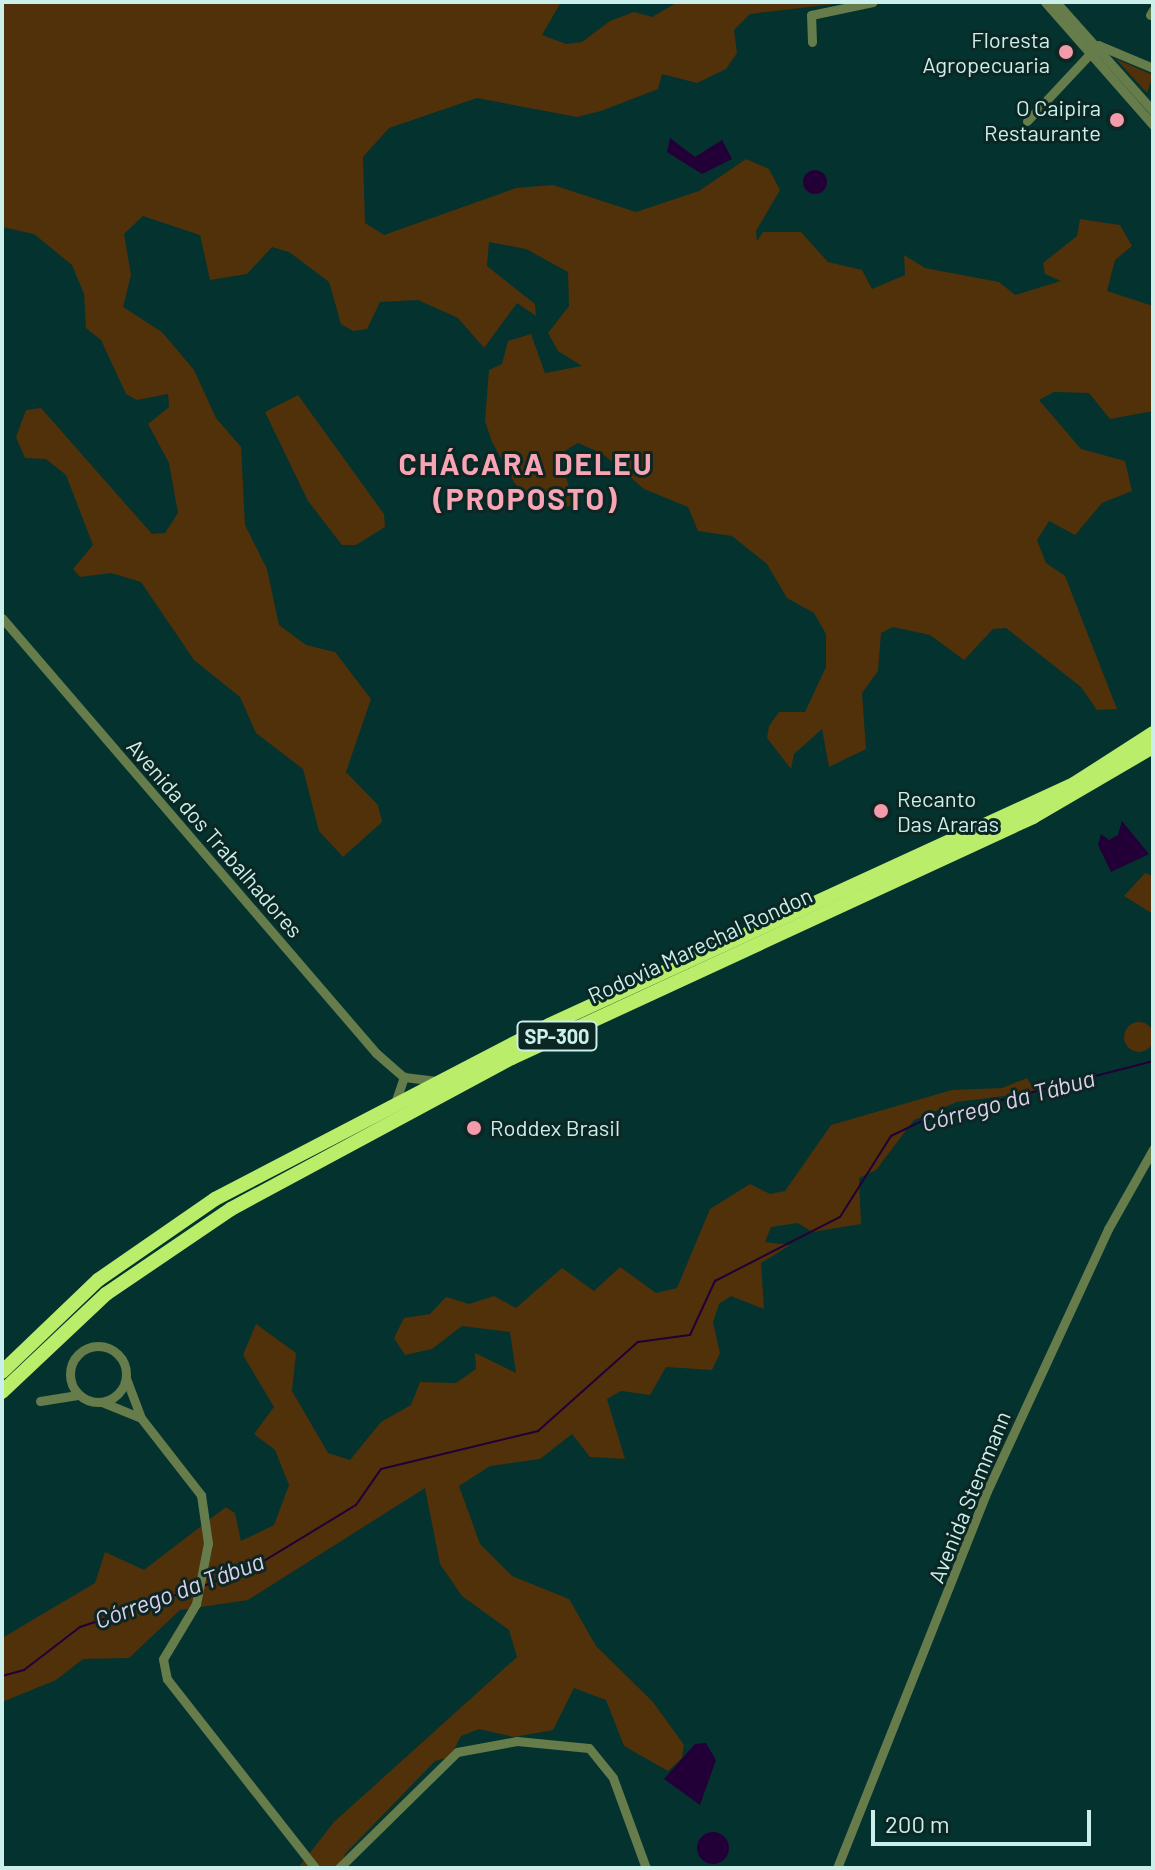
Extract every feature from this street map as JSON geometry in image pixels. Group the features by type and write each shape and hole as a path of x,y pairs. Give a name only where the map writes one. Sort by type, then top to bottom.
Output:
{"highway":[{"name":"Rodovia Marechal Rondon","path":"2,1372 98,1280 175,1224 439,1081 1074,784 1153,733"},
{"name":"Rodovia Marechal Rondon","path":"2,1392 106,1294 231,1209 512,1058 1033,817 1153,747"}],"street":[{"path":"812,42 811,15 873,2"},
{"path":"1045,2 1153,111"},
{"path":"1056,2 1153,125"},
{"path":"1092,49 1153,68"},
{"path":"1027,121 1092,49"},
{"name":"Avenida dos Trabalhadores","path":"2,618 404,1077"},
{"path":"394,1106 404,1077 439,1081"},
{"name":"Avenida Stemmann","path":"837,1868 987,1491 1153,1149"},
{"path":"78,1395 69,1370 87,1348 115,1351 141,1418 201,1495 208,1543 200,1587 163,1659 167,1679 315,1868"},
{"path":"102,1402 126,1378"},
{"path":"40,1401 78,1395 141,1418"},
{"path":"339,1868 457,1752 517,1741 589,1748 613,1778 646,1868"}],"shaded area":[{"path":"2,2 561,2 542,35 566,44 582,42 610,21 634,12 652,17 678,2 851,2 750,14 734,30 737,53 726,69 697,83 662,74 658,89 601,111 577,117 477,98 389,128 363,157 365,223 384,235 516,188 553,185 636,212 699,191 746,159 769,169 780,190 756,231 757,241 763,232 801,232 828,262 862,270 872,289 905,275 904,255 925,268 999,282 1015,295 1061,281 1045,274 1043,263 1077,236 1080,219 1120,225 1132,246 1115,260 1107,291 1153,306 1153,411 1110,419 1089,393 1054,392 1039,400 1081,449 1125,461 1132,491 1102,503 1075,535 1049,521 1037,540 1046,563 1065,576 1117,709 1097,710 1081,687 1006,628 993,629 964,660 930,635 893,627 881,633 878,671 862,693 866,749 829,767 822,729 794,754 791,769 767,738 769,726 779,712 805,712 826,667 826,634 814,613 787,598 767,564 732,536 698,531 688,507 644,489 603,454 578,443 566,450 563,469 575,504 553,512 515,484 492,442 485,421 489,370 502,364 508,341 531,334 545,373 582,366 558,351 548,333 569,306 568,272 526,249 489,242 487,266 535,304 536,316 517,303 484,348 458,318 418,300 380,302 367,329 353,331 341,324 329,282 289,252 272,247 247,274 210,280 200,235 143,216 124,234 131,275 123,307 162,332 194,370 216,418 241,447 245,525 267,569 279,625 306,645 335,652 371,699 346,772 378,805 382,822 343,857 319,831 303,769 256,733 240,697 194,660 141,582 111,573 80,577 73,569 93,545 66,475 46,459 25,458 16,437 26,410 41,408 152,534 165,533 178,513 169,463 148,424 169,407 168,394 137,400 126,394 101,340 86,328 84,294 72,265 34,234 2,227"},
{"path":"1116,59 1153,75 1147,93"},
{"path":"670,138 695,157 722,140 732,159 702,174 667,152"},
{"path":"815,170 823,174 827,182 823,190 815,194 807,190 803,182 807,174"},
{"path":"298,395 384,514 385,527 356,545 342,545 308,501 265,412"},
{"path":"1122,821 1149,854 1111,872 1098,845 1101,834 1109,840 1118,835"},
{"path":"1145,873 1153,876 1153,914 1124,896"},
{"path":"1139,1022 1149,1027 1154,1037 1149,1047 1139,1052 1129,1047 1124,1037 1129,1027"},
{"path":"1027,1078 1036,1092 957,1102 914,1120 876,1170 859,1178 861,1224 812,1232 798,1223 771,1227 765,1242 790,1245 761,1263 764,1309 731,1296 719,1304 713,1322 720,1353 712,1370 666,1367 650,1395 621,1391 607,1399 625,1459 590,1457 572,1434 540,1459 490,1466 459,1486 480,1544 512,1576 569,1599 596,1646 653,1702 684,1745 682,1758 668,1771 624,1746 606,1700 574,1688 553,1730 514,1737 479,1729 461,1736 450,1757 435,1761 345,1854 341,1868 298,1868 334,1822 517,1657 509,1630 462,1596 440,1564 425,1488 248,1600 180,1610 129,1658 83,1659 56,1680 2,1702 2,1638 95,1583 105,1552 144,1570 226,1507 235,1513 241,1541 274,1525 289,1485 275,1450 254,1434 274,1407 243,1355 256,1324 296,1353 292,1391 328,1453 350,1460 381,1422 411,1405 420,1382 456,1383 476,1369 475,1353 516,1373 510,1332 462,1326 432,1349 405,1355 394,1338 404,1318 430,1314 446,1297 469,1304 494,1296 516,1308 562,1268 594,1291 620,1267 656,1293 677,1288 710,1209 750,1184 770,1194 785,1191 831,1125 952,1090 1002,1088"},
{"path":"706,1743 716,1760 700,1805 664,1779 695,1744"},
{"path":"713,1832 724,1837 729,1848 724,1859 713,1864 702,1859 697,1848 702,1837"}],"waterway":[{"name":"Córrego da Tábua","path":"203,1586 254,1567 356,1505 381,1469 538,1431 638,1342 690,1335 715,1281 840,1217 891,1136 924,1120 1153,1061"},
{"name":"Córrego da Tábua","path":"2,1676 24,1670 80,1627 197,1588"}],"place":[{"name":"Floresta Agropecuaria","path":"1066,52"},
{"name":"O Caipira Restaurante","path":"1117,120"},
{"name":"Recanto Das Araras","path":"881,811"},
{"name":"Roddex Brasil","path":"474,1128"}],"district":[{"name":"CHÁCARA DELEU (PROPOSTO)","path":"526,480"}]}
